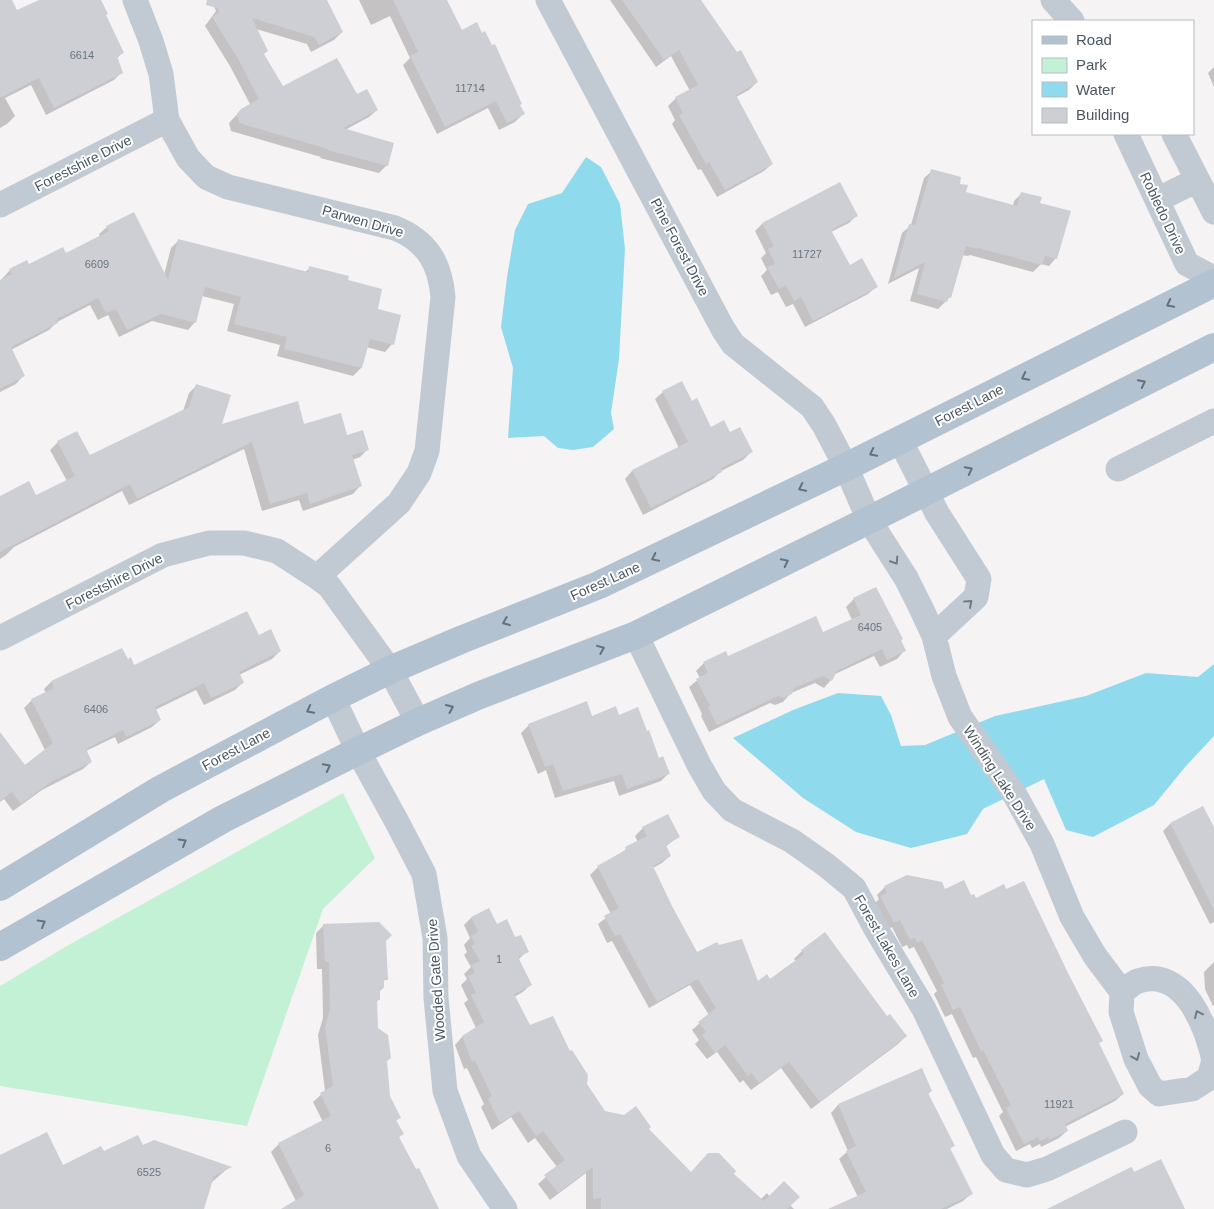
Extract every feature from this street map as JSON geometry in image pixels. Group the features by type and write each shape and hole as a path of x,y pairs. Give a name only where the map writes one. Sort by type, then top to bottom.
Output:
{"main road":[{"name":"Forest Lane","path":"0,887 161,789 333,698 390,670 599,585 846,467 1214,282"},
{"path":"0,947 223,819 358,751 480,695 636,635 1214,347"}],"street":[{"name":"Parwen Drive","path":"135,0 151,41 160,74 167,120 188,158 206,177 228,187 395,228 408,233 420,242 430,254 437,267 442,283 443,297 427,451 418,473 399,503 317,576"},
{"name":"Pine Forest Drive","path":"548,0 723,329 733,344 812,407 824,425 846,467"},
{"name":"Forestshire Drive","path":"0,205 167,120"},
{"name":"Robledo Drive","path":"1126,135 1187,264 1214,278"},
{"path":"1174,135 1214,212"},
{"path":"1157,200 1197,180"},
{"path":"1118,469 1214,421"},
{"path":"900,440 925,492 979,579 976,596 934,636"},
{"name":"Winding Lake Drive","path":"846,467 869,520 906,578 934,636 944,676 960,717 1015,795 1042,844 1072,917 1095,956 1122,992"},
{"name":"Forestshire Drive","path":"0,638 163,555 209,543 244,543 276,552 317,576 334,594 390,670 418,722"},
{"name":"Forest Lakes Lane","path":"636,635 699,765 714,791 732,810 792,841 854,888 924,1009 993,1155 1006,1170 1027,1175 1047,1169 1125,1132"},
{"name":"Wooded Gate Drive","path":"333,698 358,751 424,874 435,938 436,998 445,1091 469,1156 505,1209"},
{"path":"1151,979 1171,982 1181,991 1193,1004 1210,1043 1214,1060 1209,1078 1192,1089 1159,1094 1150,1086 1136,1059 1122,1012 1122,992 1137,981 1151,979"}],"green space":[{"path":"343,793 375,858 323,909 247,1126 0,1086 0,986 65,947"}],"water":[{"path":"586,157 601,167 620,204 625,249 619,359 611,413 614,429 593,447 573,450 558,448 544,436 508,438 513,368 501,327 515,230 528,204 562,193"},
{"path":"1214,664 1214,736 1154,805 1093,837 1066,830 1044,779 983,809 967,834 911,848 856,832 803,798 733,738 793,710 838,693 881,696 891,715 901,746 925,745 995,716 1086,696 1146,673 1198,677"}],"building":[{"path":"0,0 12,0 17,10 39,0 101,0 124,53 117,56 123,73 54,108 39,78 0,98"},
{"path":"207,0 327,0 343,32 319,45 314,37 252,18 268,51 264,54 283,86 337,58 357,94 367,89 378,110 343,128 394,143 388,166 327,150 239,123 237,114 241,109 259,99 238,59 212,17 219,13 218,8 206,5"},
{"path":"393,0 447,0 462,30 477,22 482,33 485,31 492,45 495,44 525,114 507,123 496,101 445,127 410,56 418,52"},
{"path":"622,0 701,0 737,52 741,50 758,82 736,95 773,164 725,190 709,162 706,164 679,115 683,113 675,97 698,85 679,50 664,60"},
{"path":"931,169 961,177 960,184 968,185 966,192 1017,206 1021,192 1042,197 1040,203 1071,211 1057,259 1045,256 1042,265 966,246 951,298 949,297 947,302 917,294 925,262 894,278 909,224 915,225"},
{"path":"840,182 858,216 831,230 850,265 862,258 878,287 813,321 801,297 794,301 786,285 779,289 767,267 775,264 768,249 774,246 762,223"},
{"path":"134,212 168,280 178,239 308,272 309,266 349,276 348,280 382,289 378,309 401,315 394,345 370,339 362,368 284,349 287,337 234,324 241,297 205,287 196,323 161,314 127,330 116,309 106,313 98,298 57,319 58,323 11,347 25,376 0,389 0,280 12,274 9,269 27,260 29,264 63,247 66,253 109,231 106,226"},
{"path":"682,381 692,401 697,398 711,427 724,420 730,432 740,427 753,452 721,468 722,472 651,508 632,470 688,442 662,391"},
{"path":"196,384 231,395 222,424 298,401 304,424 341,413 347,435 363,430 369,450 352,455 362,486 310,504 307,493 270,504 252,442 137,499 130,484 0,552 0,496 29,481 36,495 75,476 57,441 77,431 90,455 189,407"},
{"path":"876,587 903,639 901,640 906,651 887,660 882,649 837,671 832,681 823,676 794,688 792,694 784,698 778,696 717,725 708,707 710,706 696,679 708,673 703,662 726,651 728,656 816,616 823,632 861,615 853,598"},
{"path":"247,611 259,635 271,629 281,651 239,672 244,683 211,698 204,683 155,707 161,720 126,737 123,730 86,749 92,762 51,782 21,804 12,792 0,801 0,732 25,765 53,743 31,699 54,688 51,681 122,648 128,659 131,657 134,665"},
{"path":"587,701 592,716 616,706 619,715 638,707 659,758 663,756 670,774 627,789 622,774 563,791 553,764 545,767 528,724"},
{"path":"1203,806 1214,827 1214,910 1170,823"},
{"path":"668,814 680,837 666,845 671,856 653,866 697,952 717,942 719,945 742,939 758,981 767,974 770,979 804,954 801,950 825,932 887,1016 890,1014 907,1036 820,1102 789,1062 759,1083 752,1073 748,1076 725,1045 715,1053 702,1035 706,1032 698,1022 716,1008 698,979 657,1002 620,934 615,936 604,916 619,908 597,866 626,850 625,847 647,836 642,827"},
{"path":"907,875 942,882 945,889 964,880 971,895 974,894 976,898 1004,884 1006,889 1024,881 1103,1041 1099,1043 1124,1094 1065,1124 1068,1131 1049,1140 1048,1137 1040,1141 1038,1137 1024,1144 1006,1108 1011,1105 983,1050 981,1051 960,1007 953,1010 941,985 944,983 922,940 917,943 915,938 910,940 900,920 894,923 880,896 887,893 884,886"},
{"path":"489,908 497,924 507,919 515,937 521,935 529,952 518,957 532,985 514,994 530,1025 553,1016 570,1051 572,1050 588,1075 587,1084 605,1111 624,1115 636,1106 651,1127 649,1129 691,1172 708,1153 719,1153 736,1171 734,1174 764,1201 784,1181 800,1197 787,1209 601,1209 601,1198 593,1199 593,1167 558,1193 544,1175 565,1160 543,1131 536,1136 519,1111 500,1123 488,1099 492,1096 475,1061 472,1062 462,1036 484,1022 471,995 476,993 468,976 475,973 471,965 480,961 471,946 475,944 471,936 478,932 471,917"},
{"path":"379,922 392,935 386,941 388,980 384,980 384,988 380,988 380,1000 377,1000 378,1028 388,1035 391,1058 387,1061 390,1096 401,1118 396,1120 404,1134 399,1137 416,1169 419,1168 439,1209 281,1209 304,1195 278,1143 331,1116 320,1093 333,1086 325,1027 330,1009 329,962 325,962 323,924"},
{"path":"922,1068 932,1091 928,1093 955,1146 950,1148 973,1194 941,1209 828,1209 866,1192 846,1151 856,1146 838,1104"},
{"path":"47,1132 63,1165 101,1146 104,1151 138,1135 143,1145 154,1140 232,1167 214,1176 204,1209 0,1209 0,1155"},
{"path":"1161,1159 1185,1209 1047,1209 1129,1168 1132,1167 1134,1172"}]}
